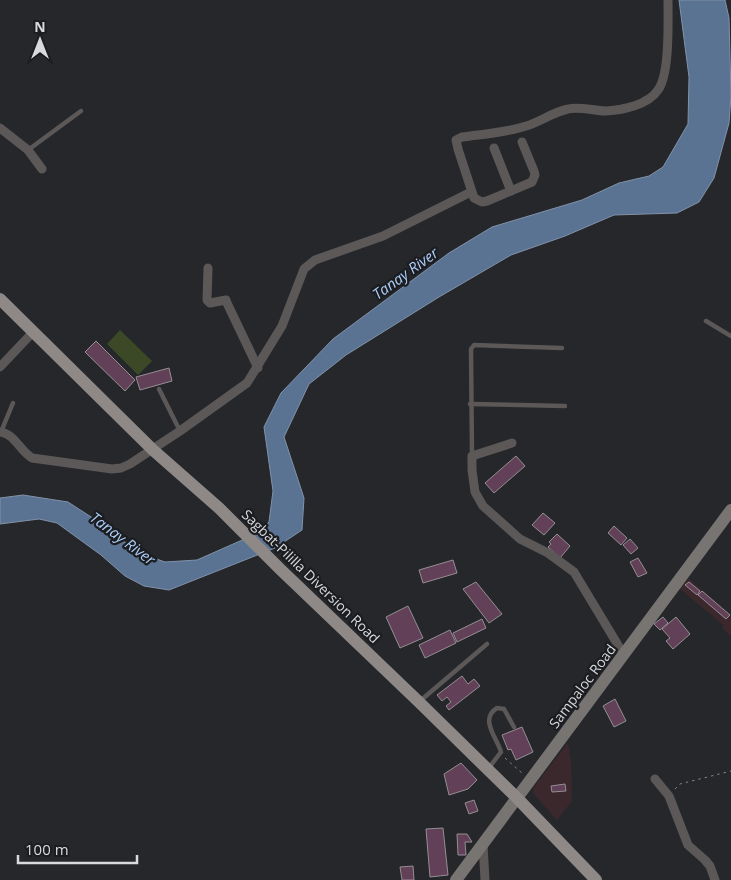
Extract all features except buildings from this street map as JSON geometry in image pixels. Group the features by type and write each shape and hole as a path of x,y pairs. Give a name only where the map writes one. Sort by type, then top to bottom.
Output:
{"main road":[{"name":"Sagbat-Pililla Diversion Road","path":"0,299 153,450 219,508 419,702 596,880"},
{"name":"Sampaloc Road","path":"456,880 731,510"}],"street":[{"path":"522,142 535,175 532,182 482,202 474,198 456,140 462,137 520,128 569,108 606,111 625,108 649,99 657,92 663,79 667,46 668,0"},
{"path":"0,128 28,150 42,169"},
{"path":"494,148 511,191"},
{"path":"0,432 13,437 27,455 32,458 112,469 130,464 248,383 282,326 304,269 309,264 315,260 383,236 471,192"},
{"path":"208,268 207,300 210,303 226,300 258,368"},
{"path":"0,366 34,331"},
{"path":"512,443 472,456 475,492 483,506 520,539 548,552 574,572 624,655"},
{"path":"655,778 669,796 688,845 710,866 715,880"},
{"path":"483,843 485,880"}],"lane":[{"path":"28,150 81,111"},
{"path":"706,321 731,336"},
{"path":"472,456 470,352 474,346 562,348"},
{"path":"159,389 180,431"},
{"path":"0,432 13,403"},
{"path":"470,404 565,406"},
{"path":"419,702 487,644"},
{"path":"487,770 501,754 501,750 488,722 491,714 497,708 504,709 514,727"}],"path":[{"path":"501,754 530,780"},
{"path":"669,796 680,784 731,771"}],"shaded area":[{"path":"689,579 731,615 731,636 723,629 723,625 679,588"},
{"path":"568,743 571,761 572,801 557,820 533,793 534,787"}],"green space":[{"path":"120,330 152,361 138,375 107,344"}],"water":[{"path":"679,0 725,0 729,18 731,96 729,123 714,178 699,202 677,213 614,215 565,236 511,255 346,355 309,384 284,437 304,498 302,530 275,548 169,590 144,586 125,576 101,555 57,523 39,519 0,524 0,498 23,495 68,502 105,526 137,552 165,562 197,560 258,533 269,522 273,491 264,427 281,393 333,339 449,253 492,227 582,200 619,183 649,176 663,167 688,124 689,77"}],"water label":[{"name":"Tanay River","path":"405,273"},
{"name":"Tanay River","path":"123,538"}]}
